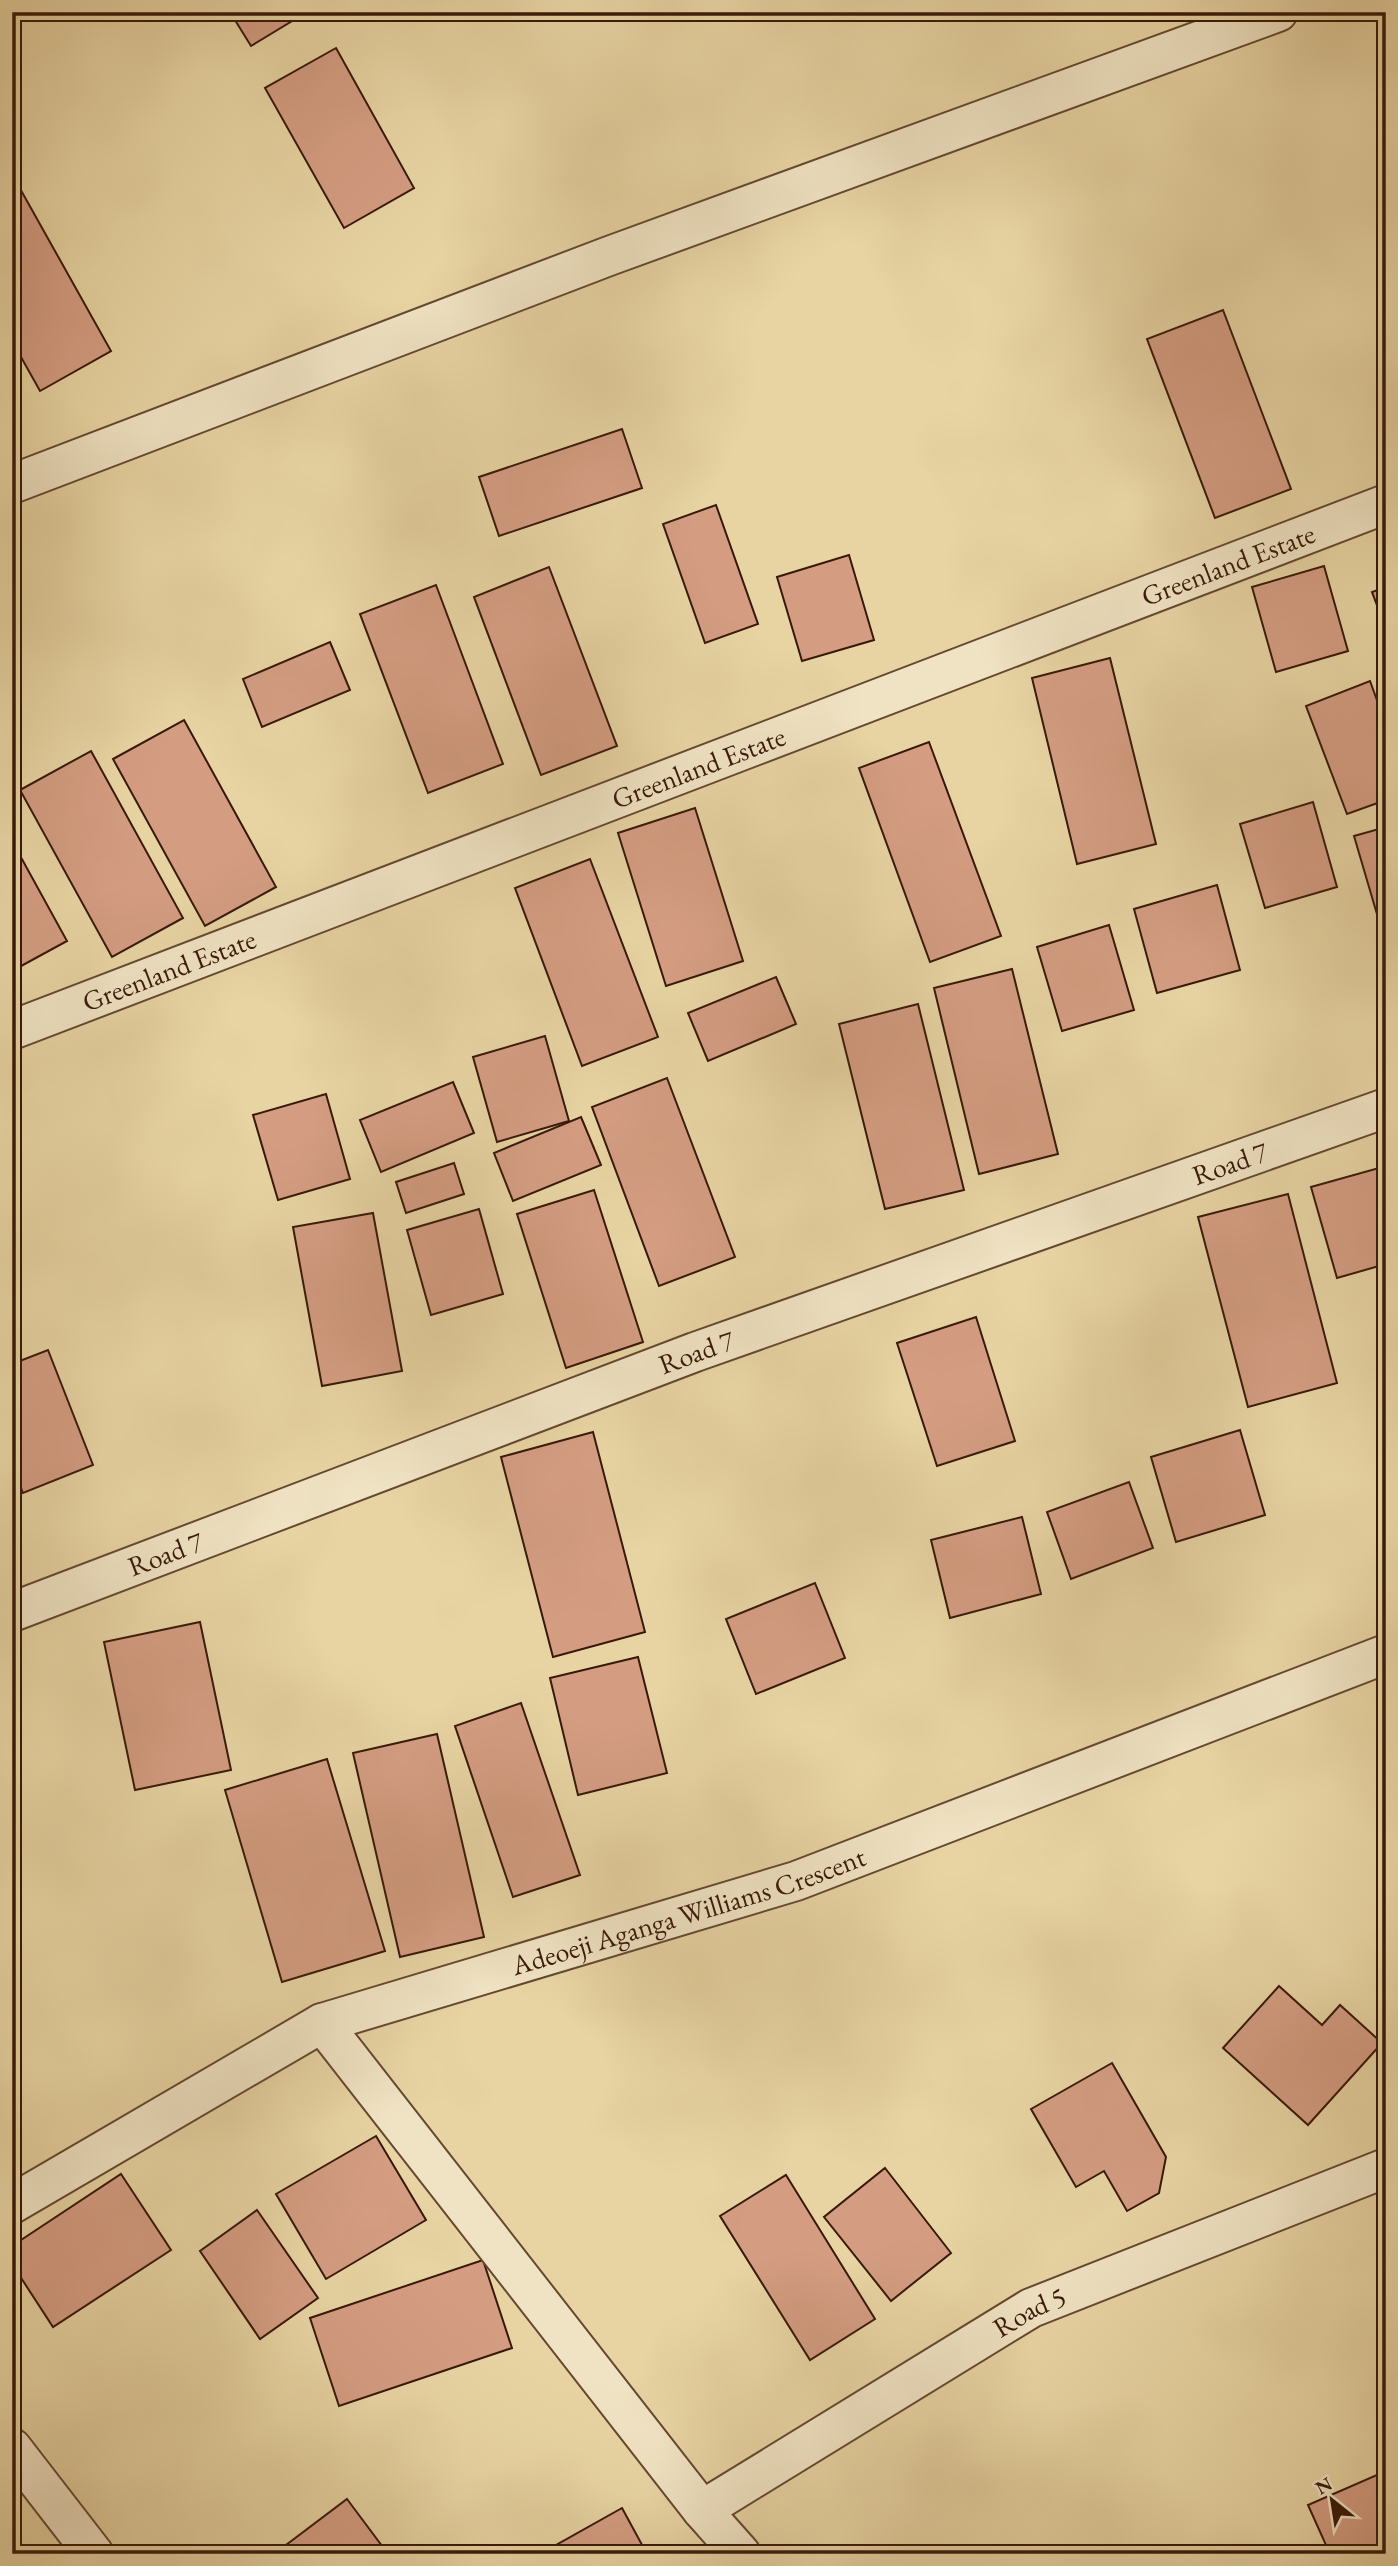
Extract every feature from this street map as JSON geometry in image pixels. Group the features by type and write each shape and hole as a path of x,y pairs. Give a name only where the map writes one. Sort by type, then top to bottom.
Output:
{"street":[{"path":"12,484 609,256 1278,12"},
{"name":"Greenland Estate","path":"12,1030 1386,504"},
{"name":"Road 7","path":"12,1612 695,1352 1386,1108"},
{"name":"Adeoeji Aganga Williams Crescent","path":"12,2204 322,2023 796,1881 1386,1654"},
{"path":"322,2023 702,2510 741,2554"},
{"name":"Road 5","path":"702,2510 1031,2308 1386,2168"},
{"path":"12,2448 94,2554"}],"building":[{"path":"230,12 307,12 251,46"},
{"path":"336,48 414,188 344,228 265,88"},
{"path":"18,185 111,351 40,391 12,341 12,188"},
{"path":"1223,310 1291,489 1215,518 1147,339"},
{"path":"622,429 642,488 499,536 479,477"},
{"path":"716,505 758,624 705,643 663,524"},
{"path":"849,555 874,640 802,661 777,577"},
{"path":"1324,566 1348,651 1276,672 1252,587"},
{"path":"549,567 617,746 541,775 474,597"},
{"path":"436,585 503,764 428,793 360,614"},
{"path":"1386,587 1386,629 1372,592"},
{"path":"330,642 350,690 262,727 243,679"},
{"path":"1110,658 1156,844 1077,864 1032,678"},
{"path":"1370,681 1386,725 1386,800 1347,814 1306,706"},
{"path":"184,720 276,887 205,926 113,759"},
{"path":"929,742 1001,936 930,962 859,768"},
{"path":"91,751 183,918 112,957 20,790"},
{"path":"1313,802 1337,887 1265,908 1240,824"},
{"path":"695,808 743,961 666,986 618,833"},
{"path":"1386,827 1386,919 1379,921 1354,836"},
{"path":"12,841 67,941 12,971"},
{"path":"590,859 658,1037 582,1066 515,888"},
{"path":"1217,885 1240,970 1157,993 1134,909"},
{"path":"1109,925 1134,1010 1062,1031 1037,947"},
{"path":"1012,969 1058,1154 979,1174 934,988"},
{"path":"776,977 796,1024 708,1061 688,1013"},
{"path":"918,1004 964,1190 885,1209 839,1024"},
{"path":"545,1036 569,1121 497,1142 473,1057"},
{"path":"667,1078 735,1257 659,1286 592,1107"},
{"path":"453,1082 474,1133 381,1172 360,1120"},
{"path":"326,1094 350,1179 278,1200 253,1115"},
{"path":"581,1117 601,1165 513,1201 494,1153"},
{"path":"454,1163 464,1194 406,1213 396,1182"},
{"path":"1386,1166 1386,1264 1337,1278 1311,1187"},
{"path":"594,1190 643,1342 566,1368 517,1214"},
{"path":"1288,1194 1337,1383 1248,1407 1198,1217"},
{"path":"479,1209 503,1294 431,1315 407,1230"},
{"path":"373,1213 402,1371 322,1386 293,1227"},
{"path":"976,1317 1015,1441 937,1466 897,1343"},
{"path":"48,1350 93,1465 23,1493 12,1465 12,1364"},
{"path":"1240,1430 1265,1515 1176,1542 1151,1457"},
{"path":"593,1432 645,1632 553,1657 501,1457"},
{"path":"1129,1482 1153,1548 1071,1579 1047,1512"},
{"path":"1022,1517 1041,1594 950,1618 931,1540"},
{"path":"815,1583 845,1658 756,1694 726,1619"},
{"path":"200,1622 231,1770 135,1790 104,1642"},
{"path":"638,1657 667,1773 578,1795 550,1678"},
{"path":"521,1703 580,1875 513,1897 455,1726"},
{"path":"437,1734 484,1937 400,1957 353,1753"},
{"path":"327,1759 385,1951 282,1982 225,1790"},
{"path":"1279,1986 1322,2025 1340,2005 1382,2043 1308,2125 1223,2048"},
{"path":"1112,2063 1166,2157 1159,2193 1127,2211 1104,2171 1076,2187 1031,2109"},
{"path":"376,2136 426,2220 326,2279 276,2194"},
{"path":"885,2168 951,2253 891,2301 824,2217"},
{"path":"121,2174 171,2250 53,2327 12,2264 12,2246"},
{"path":"786,2175 875,2319 810,2360 720,2216"},
{"path":"257,2210 318,2298 260,2339 200,2251"},
{"path":"483,2260 512,2348 339,2406 310,2318"},
{"path":"1386,2471 1386,2554 1330,2554 1308,2505"},
{"path":"347,2499 388,2554 294,2554 286,2545"},
{"path":"622,2508 647,2554 540,2554"}]}
